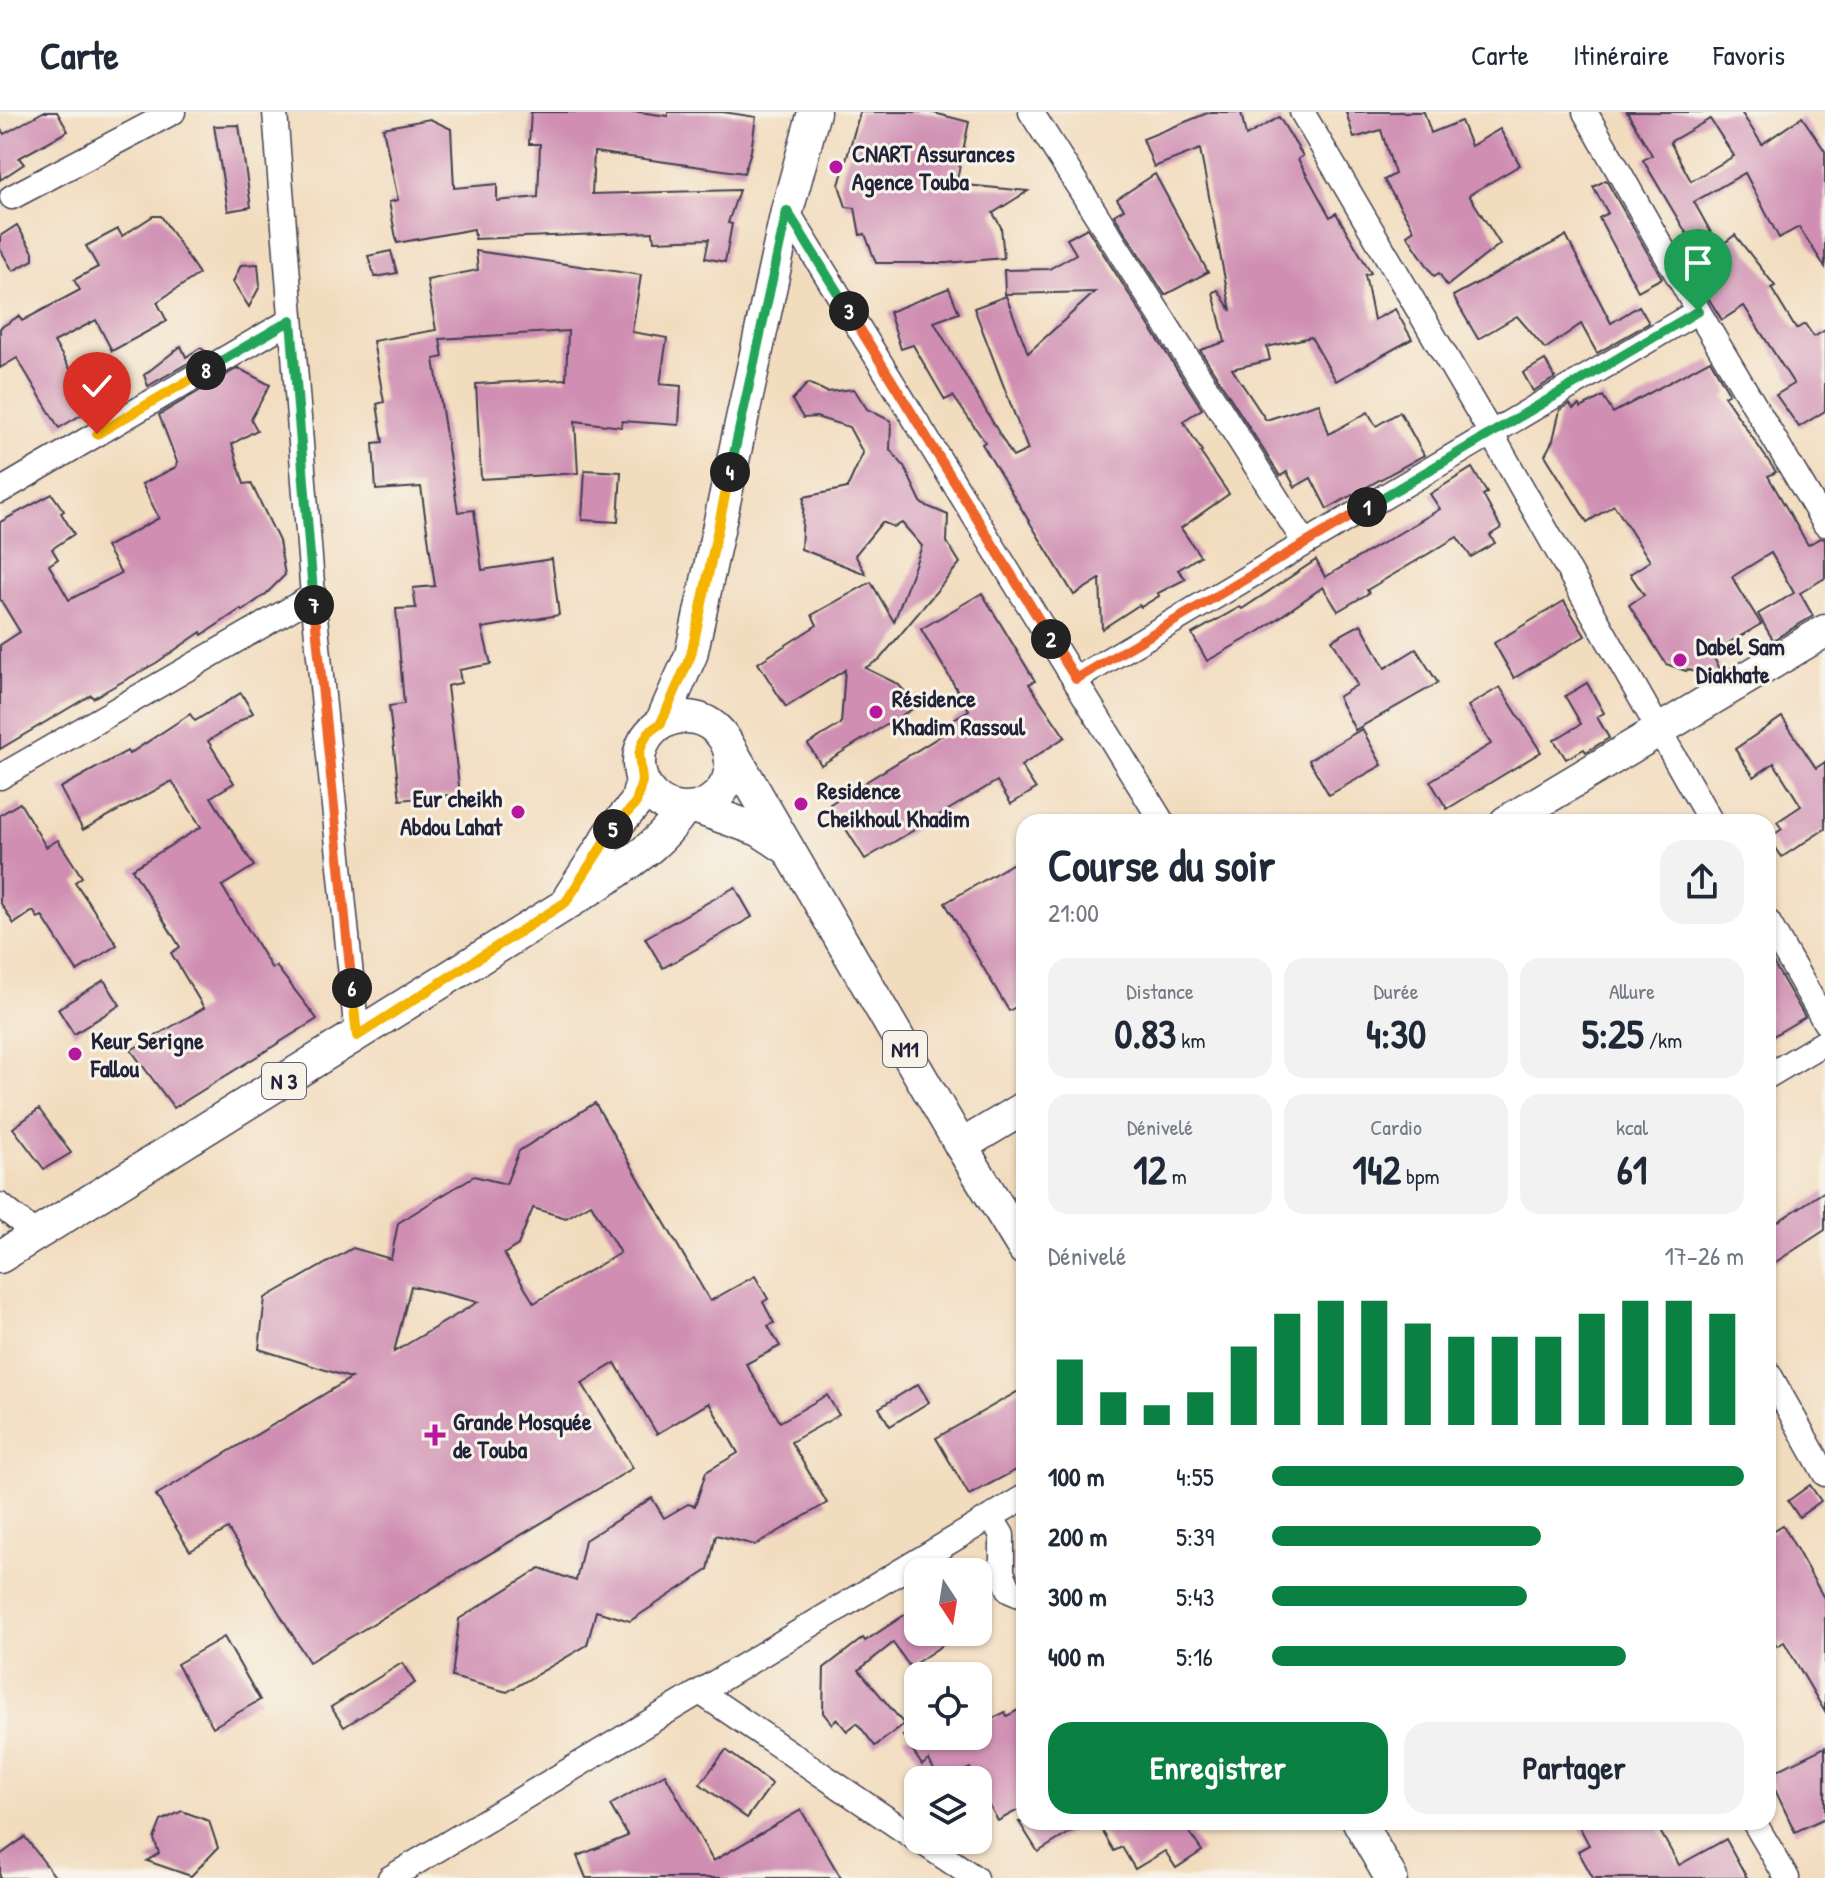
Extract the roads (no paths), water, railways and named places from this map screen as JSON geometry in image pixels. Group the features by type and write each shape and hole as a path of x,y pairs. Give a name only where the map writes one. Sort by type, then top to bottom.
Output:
{"main road":[{"path":"661,723 691,655 787,211 814,112"},
{"path":"1519,814 1825,631"},
{"path":"691,655 699,718"},
{"path":"687,716 712,724 728,745 788,849 759,830 658,801 642,781 639,754 649,732 661,723 687,716"},
{"path":"690,809 719,794 727,783 731,771 728,745"},
{"name":"N 3","path":"566,902 614,828 636,803 642,781"},
{"name":"N 3","path":"0,1257 650,850 690,809"},
{"name":"N11","path":"788,849 1016,1236"},
{"path":"961,1146 1016,1113"},
{"path":"1364,1830 1391,1878"}],"street":[{"path":"12,197 173,112"},
{"path":"275,112 313,596 357,1036"},
{"path":"1031,112 1305,543"},
{"path":"1302,112 1492,435 1706,814"},
{"path":"1585,112 1698,311 1825,524"},
{"path":"787,211 1157,814"},
{"path":"1076,679 1698,311"},
{"path":"0,491 291,320"},
{"path":"0,777 313,596"},
{"path":"1776,936 1825,1022"},
{"path":"1776,1071 1825,1042"},
{"path":"0,1205 37,1235"},
{"path":"1776,1386 1825,1474"},
{"path":"403,1875 1016,1502"},
{"path":"991,1517 1002,1535 1002,1572 1010,1591 1016,1594"},
{"path":"700,1692 904,1830"},
{"path":"1759,1830 1787,1878"},
{"path":"939,1854 975,1878"}],"place":[{"name":"CNART Assurances Agence Touba","path":"836,167"},
{"name":"Dabel Sam Diakhate","path":"1680,660"},
{"name":"Résidence Khadim Rassoul","path":"876,712"},
{"name":"Residence Cheikhoul Khadim","path":"801,804"},
{"name":"Eur cheikh Abdou Lahat","path":"518,812"},
{"name":"Keur Serigne Fallou","path":"75,1054"},
{"name":"Grande Mosquée de Touba","path":"435,1435"}]}
